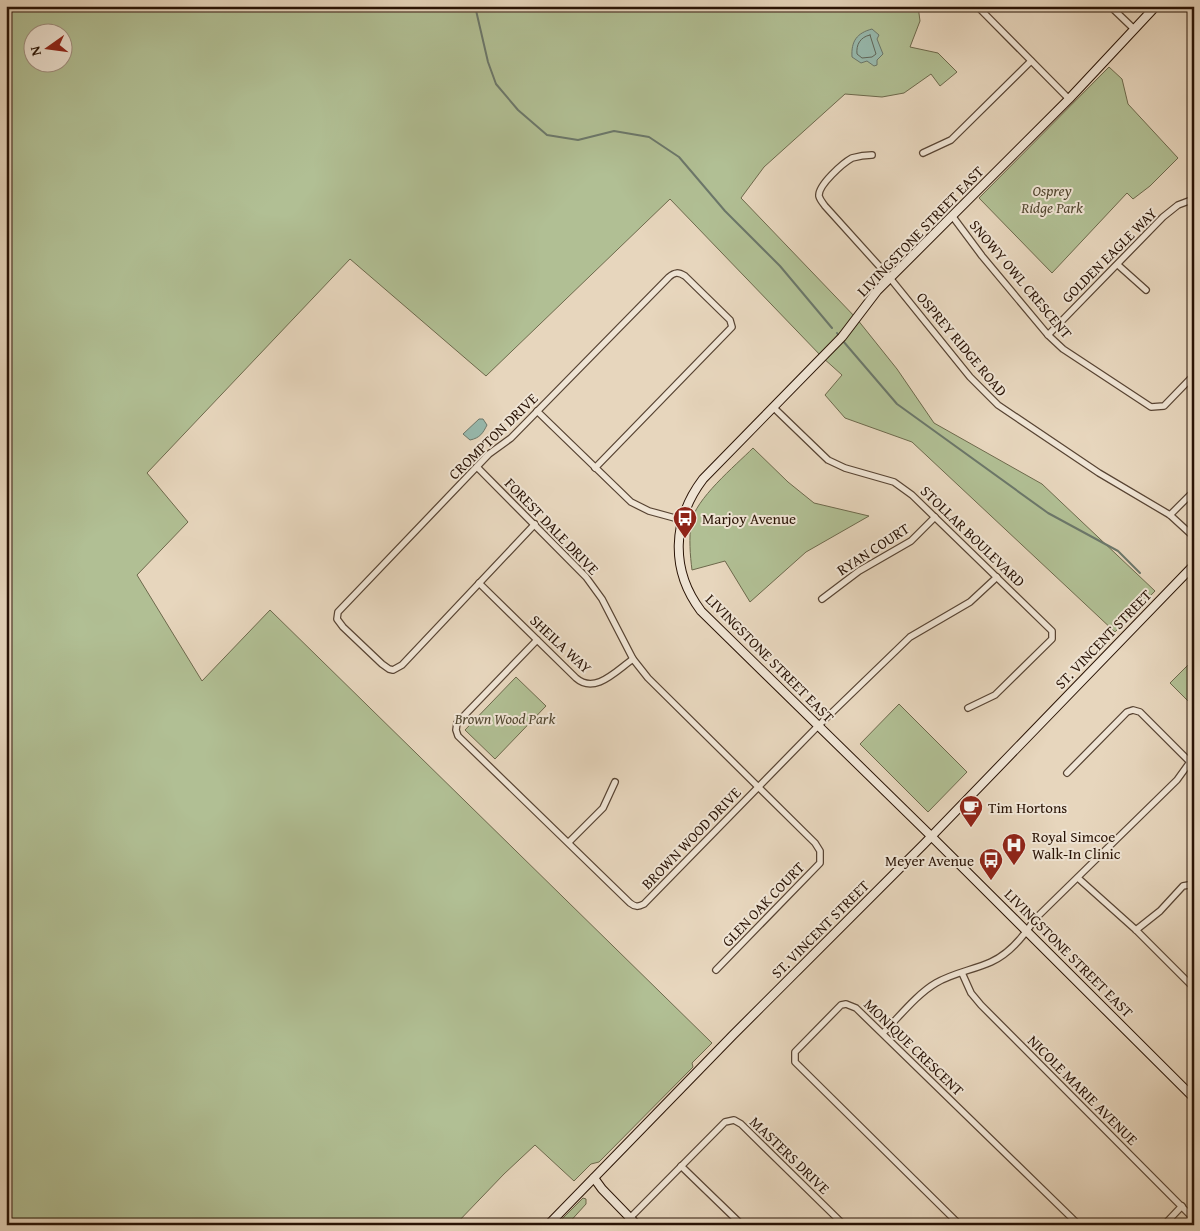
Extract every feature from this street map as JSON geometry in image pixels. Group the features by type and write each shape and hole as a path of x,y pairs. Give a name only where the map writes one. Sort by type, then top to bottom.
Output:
{"street":[{"path":"976,6 1069,99"},
{"path":"1110,6 1134,29"},
{"name":"LIVINGSTONE STREET EAST","path":"1156,6 1069,99 890,278 842,337 703,479 688,503 682,520 678,547 680,566 686,586 701,611 931,836 1194,1098"},
{"path":"923,153 950,140 1031,61"},
{"name":"OSPREY RIDGE ROAD","path":"872,155 854,158 843,165 823,185 820,196 825,206 890,278 970,377 998,406 1099,473 1170,514 1194,537"},
{"name":"GOLDEN EAGLE WAY","path":"1048,335 1172,209 1194,199"},
{"name":"SNOWY OWL CRESCENT","path":"953,217 982,256 1048,335 1063,349 1151,407 1164,406 1194,375"},
{"path":"1118,265 1146,290"},
{"name":"CROMPTON DRIVE","path":"535,524 402,664 394,670 382,664 337,619 338,612 489,454 511,438 674,274 679,273 685,276 732,323 729,332 595,468"},
{"name":"STOLLAR BOULEVARD","path":"774,407 828,460 845,468 894,482 912,495 1049,627 1053,635 1052,639 995,695 968,708"},
{"path":"538,411 595,468 640,508 682,520"},
{"name":"FOREST DALE DRIVE","path":"477,467 578,567 598,592 633,659 657,689 758,788"},
{"path":"1170,514 1194,491"},
{"name":"RYAN COURT","path":"822,599 859,571 911,542 935,517"},
{"name":"ST. VINCENT STREET","path":"548,1225 931,836 1194,565"},
{"name":"BROWN WOOD DRIVE","path":"537,640 457,723 456,730 458,736 630,903 634,906 639,906 644,904 818,726 910,637 970,602 997,577"},
{"name":"SHEILA WAY","path":"479,583 584,684 597,684 633,659"},
{"path":"883,1033 930,987 945,979 999,958 1027,931 1035,919 1192,764 1140,712 1132,710 1127,712 1067,774"},
{"path":"569,842 603,808 615,782"},
{"name":"GLEN OAK COURT","path":"716,970 820,863 820,851 815,842 758,788"},
{"path":"1078,878 1136,930 1194,988"},
{"path":"1136,930 1160,911 1183,886 1194,884"},
{"name":"NICOLE MARIE AVENUE","path":"962,973 971,992 981,1005 1194,1218"},
{"name":"MONIQUE CRESCENT","path":"960,1225 795,1062 795,1052 838,1009 846,1004 856,1008 883,1033 1079,1225"},
{"name":"MASTERS DRIVE","path":"623,1225 729,1120 737,1121 844,1225"},
{"path":"681,1166 742,1225"},
{"path":"594,1178 638,1225"},
{"path":"1164,1225 1182,1206"}],"green space":[{"path":"6,6 918,6 920,21 910,47 938,53 957,72 940,86 931,74 904,93 882,97 845,94 764,167 741,198 857,319 897,369 934,423 1042,484 1155,591 1115,632 912,442 845,418 825,395 842,375 822,357 670,199 486,376 350,259 147,473 188,522 137,575 202,681 270,610 712,1043 692,1063 693,1067 599,1162 591,1164 574,1181 535,1145 455,1225 6,1225"},
{"name":"Osprey Ridge Park","path":"1109,67 1122,79 1128,104 1178,158 1150,186 1133,199 1127,193 1052,273 979,198"},
{"path":"753,448 788,482 814,503 869,516 806,552 750,602 725,561 692,570 690,541 691,523 700,504 717,483"},
{"path":"1194,659 1194,707 1170,683"},
{"name":"Brown Wood Park","path":"516,677 546,706 495,759 465,730"},
{"path":"899,704 967,772 928,812 860,744"},
{"path":"583,1198 586,1199 586,1204 567,1225 556,1225"}],"water":[{"path":"872,29 879,35 877,39 883,54 877,60 877,65 874,66 867,61 861,63 852,57 856,38"},
{"path":"479,419 483,419 487,425 481,435 470,440 463,434"}],"waterway":[{"path":"475,6 488,62 496,84 518,110 547,135 578,140 614,131 649,137 679,157 725,211 780,266 832,328"},
{"path":"837,333 840,337"},
{"path":"843,341 897,404 1048,513 1118,551 1140,573"}],"place":[{"name":"Marjoy Avenue","path":"685,539"},
{"name":"Tim Hortons","path":"971,828"},
{"name":"Royal Simcoe Walk-In Clinic","path":"1014,866"},
{"name":"Meyer Avenue","path":"991,881"}]}
